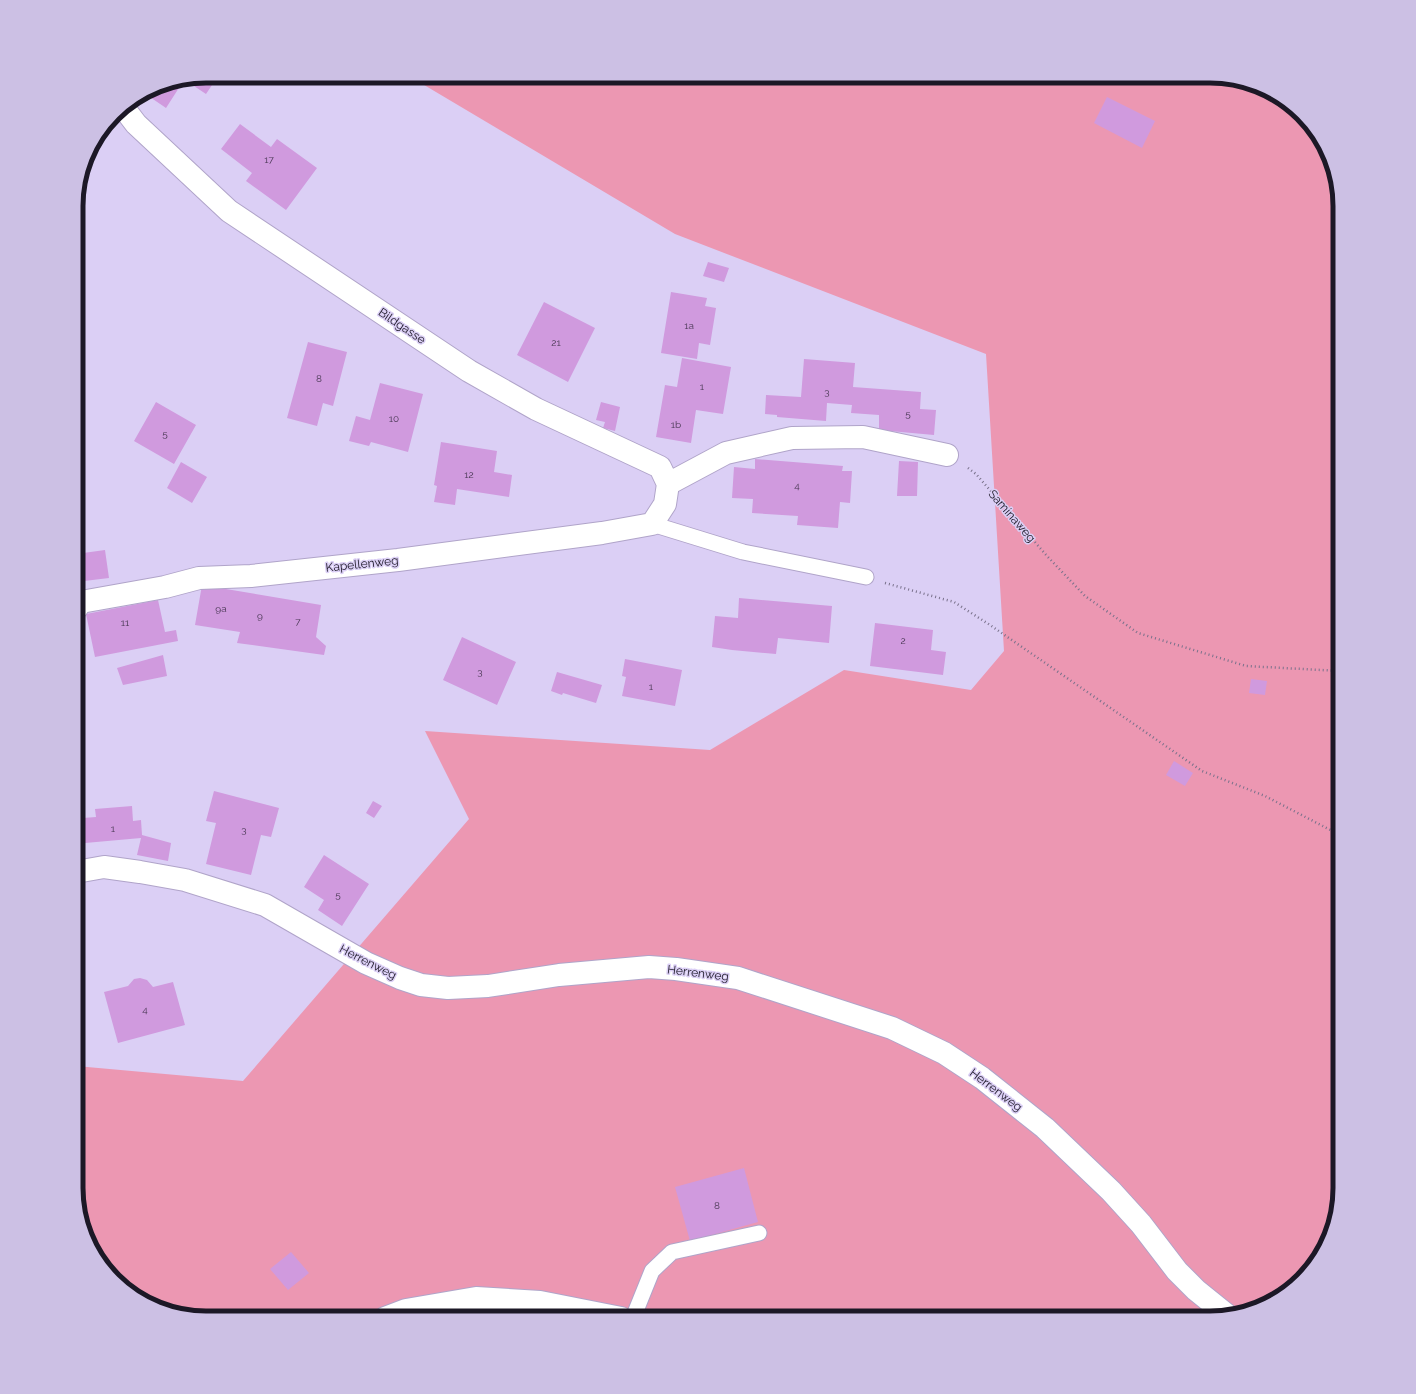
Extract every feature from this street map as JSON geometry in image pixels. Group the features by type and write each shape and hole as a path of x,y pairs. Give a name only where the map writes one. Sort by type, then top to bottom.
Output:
{"street":[{"name":"Bildgasse","path":"127,112 136,124 229,211 469,371 536,409 660,467 668,484"},
{"path":"652,524 665,504 668,484 726,453 792,438 863,437 947,455"},
{"name":"Kapellenweg","path":"83,602 165,587 199,578 251,576 398,560 602,533 652,524"},
{"name":"Herrenweg","path":"83,871 104,867 185,880 265,905 366,963 400,978 421,985 448,988 488,986 574,974 649,967 676,969 738,978 892,1028 927,1044 982,1078 1045,1128 1111,1190 1142,1224 1177,1271 1191,1285 1222,1310"},
{"path":"403,1311 476,1298 540,1302 585,1311"}],"lane":[{"path":"652,524 742,552 866,577"},
{"path":"636,1311 652,1271 672,1252 759,1233"}],"path":[{"name":"Saminaweg","path":"947,455 976,474 1047,556 1085,596 1138,633 1246,666 1333,671"},
{"path":"866,577 954,602 990,625 1202,772 1265,796 1333,830"}],"shaded area":[{"path":"421,83 1218,83 1242,87 1272,99 1291,113 1303,125 1317,144 1329,174 1333,206 1333,1188 1331,1212 1324,1235 1317,1250 1303,1269 1291,1281 1272,1295 1242,1307 1210,1311 206,1311 182,1309 151,1298 125,1281 113,1269 99,1250 87,1220 84,1204 83,1067 243,1081 469,819 425,731 710,750 844,670 971,690 1004,651 986,354 675,234"}],"building":[{"path":"213,83 206,94 191,84"},
{"path":"181,85 166,108 149,97"},
{"path":"1107,97 1155,121 1142,148 1094,123"},
{"path":"240,124 271,147 277,139 317,168 286,210 246,181 252,173 221,149"},
{"path":"708,262 729,268 724,282 703,276"},
{"path":"671,292 707,298 705,306 716,308 710,345 699,343 697,359 661,353"},
{"path":"544,302 595,328 568,382 517,355"},
{"path":"308,342 347,352 333,406 323,403 317,426 287,418"},
{"path":"682,358 731,367 723,414 696,410 691,443 656,437 665,385 677,387"},
{"path":"804,359 855,363 853,387 921,392 920,409 936,410 934,435 879,430 879,415 851,413 852,405 827,403 826,421 777,417 777,415 765,414 766,395 801,397"},
{"path":"380,383 423,394 408,452 371,442 369,446 349,441 356,416 370,420"},
{"path":"156,402 196,425 174,464 134,441"},
{"path":"601,402 620,407 615,431 603,428 605,422 596,420"},
{"path":"441,442 497,451 494,472 512,475 509,497 457,489 455,505 434,502 437,486 434,485"},
{"path":"755,459 843,466 842,471 852,471 850,503 840,502 838,528 797,525 798,516 752,513 753,499 732,498 734,467 755,469"},
{"path":"899,461 918,462 917,496 897,496"},
{"path":"181,462 207,477 192,503 167,488"},
{"path":"105,550 109,578 83,581 83,553"},
{"path":"202,585 321,605 316,637 326,646 324,655 237,643 240,632 195,625"},
{"path":"739,598 832,606 829,643 778,638 776,654 712,647 715,616 738,618"},
{"path":"158,600 165,632 176,630 178,641 95,657 86,614"},
{"path":"875,623 933,630 931,650 946,652 943,675 870,666"},
{"path":"462,637 516,662 497,705 443,680"},
{"path":"163,655 167,676 123,685 117,668"},
{"path":"625,659 682,670 675,706 622,696 626,677 622,676"},
{"path":"557,672 602,685 596,703 551,691"},
{"path":"1251,679 1267,681 1265,695 1249,693"},
{"path":"1174,761 1193,773 1185,786 1166,775"},
{"path":"214,791 279,808 271,837 261,835 251,875 206,864 216,823 206,821"},
{"path":"373,801 382,806 374,818 366,813"},
{"path":"132,806 133,821 141,820 142,835 171,843 168,861 137,855 141,838 85,843 83,818 96,817 95,809"},
{"path":"324,855 369,884 342,926 318,910 324,900 304,887"},
{"path":"140,978 147,980 153,987 173,982 185,1025 118,1043 104,992 128,986 134,979"},
{"path":"744,1168 758,1222 690,1241 675,1187"},
{"path":"291,1252 309,1273 288,1290 270,1269"}]}
